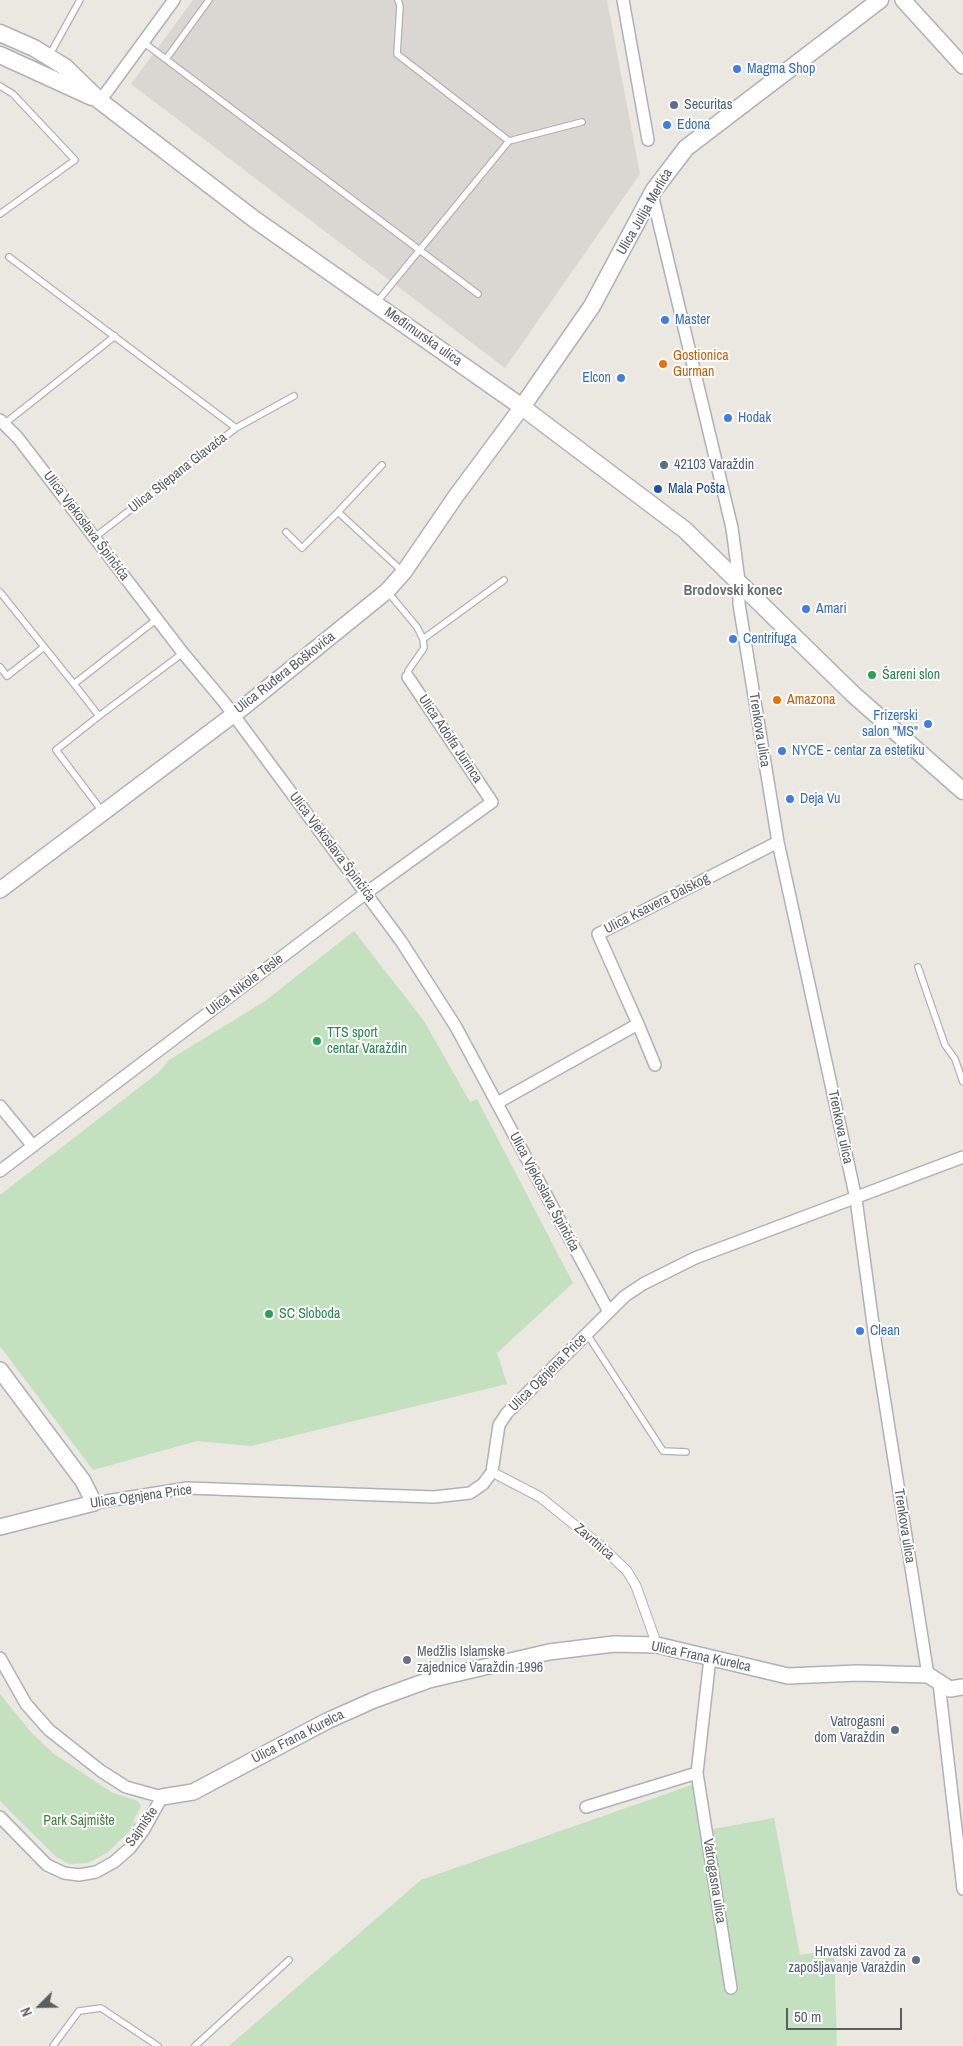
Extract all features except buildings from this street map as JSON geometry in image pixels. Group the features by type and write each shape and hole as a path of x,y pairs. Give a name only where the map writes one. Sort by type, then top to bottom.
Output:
{"main road":[{"name":"Ulica Julija Merlića","path":"522,407 592,306 652,194 686,148 880,0"},
{"name":"Međimurska ulica","path":"0,33 49,56 84,84 100,102 254,218 522,407 685,530 854,695 963,791"},
{"name":"Međimurska ulica","path":"0,55 100,102"}],"street":[{"path":"100,102 174,0"},
{"path":"623,0 648,140"},
{"path":"903,0 963,66"},
{"name":"Trenkova ulica","path":"652,194 732,528 739,581 739,604 778,842 856,1199 876,1346 934,1679 963,1889"},
{"name":"Ulica Ruđera Boškovića","path":"0,890 233,714 387,592 404,572 456,496 522,407"},
{"name":"Ulica Vjekoslava Špinčića","path":"2,422 18,438 183,653 233,714 401,941 456,1027 609,1312"},
{"name":"Ulica Adolfa Jurinca","path":"408,677 492,802"},
{"name":"Ulica Nikole Tesle","path":"0,1171 366,893 492,802"},
{"name":"Ulica Ksavera Đalskog","path":"655,1065 598,934 778,842"},
{"path":"497,1104 638,1024"},
{"path":"0,1106 32,1146"},
{"name":"Ulica Ognjena Price","path":"0,1527 94,1503 187,1488 434,1497 470,1493 483,1484 492,1472 499,1425 507,1412 625,1296 695,1258 856,1199 963,1157"},
{"path":"0,1370 83,1481 94,1503"},
{"name":"Zavrtnica","path":"492,1472 540,1497 602,1547 627,1572 636,1586 657,1645"},
{"name":"Ulica Frana Kurelca","path":"162,1797 193,1792 327,1721 374,1700 429,1680 549,1652 614,1644 657,1645 788,1676 858,1673 934,1679 950,1689 963,1686"},
{"name":"Sajmište","path":"0,1658 3,1670 26,1704 49,1730 101,1771 126,1787 162,1797 130,1848 114,1862 96,1872 79,1875 64,1873 47,1865 0,1816"},
{"name":"Vatrogasna ulica","path":"710,1658 697,1773 731,1988"},
{"path":"586,1808 697,1773"}],"lane":[{"path":"49,56 80,0"},
{"path":"166,59 209,0"},
{"path":"398,0 400,6 397,54 509,141"},
{"path":"144,42 478,294"},
{"path":"0,86 13,94 75,160 0,214"},
{"path":"376,304 509,141 582,122"},
{"name":"Ulica Stjepana Glavaća","path":"9,257 236,428 95,537"},
{"path":"2,422 115,336"},
{"path":"236,428 294,396"},
{"path":"286,532 302,548 382,465"},
{"path":"338,512 404,572"},
{"path":"423,639 504,580"},
{"path":"0,592 99,716"},
{"path":"387,592 417,627 423,639 424,648 408,671 408,677"},
{"path":"74,684 157,619"},
{"path":"0,667 7,676 44,647"},
{"path":"103,812 56,750 183,653"},
{"path":"918,968 945,1045 955,1059 963,1082"},
{"path":"586,1334 663,1451 686,1452"},
{"path":"195,2046 290,1960"},
{"path":"54,2046 79,2011 100,2008 158,2046"}],"shaded area":[{"path":"193,0 607,0 640,174 505,368 131,84"}],"green space":[{"name":"SC Sloboda","path":"354,931 424,1021 470,1102 477,1099 573,1283 497,1353 507,1384 251,1446 197,1441 93,1470 0,1346 0,1195 159,1072 169,1060 265,1001"},
{"name":"Park Sajmište","path":"0,1694 31,1732 54,1754 113,1793 138,1801 141,1806 133,1821 137,1824 107,1853 88,1863 69,1864 56,1857 0,1801"},
{"path":"697,1783 702,1831 774,1818 800,1955 834,1950 837,2046 229,2046 421,1880"}],"place":[{"name":"Magma Shop","path":"737,69"},
{"name":"Securitas","path":"674,105"},
{"name":"Edona","path":"667,125"},
{"name":"Master","path":"665,320"},
{"name":"Gostionica Gurman","path":"663,364"},
{"name":"Elcon","path":"621,378"},
{"name":"Hodak","path":"728,418"},
{"name":"42103 Varaždin","path":"664,465"},
{"name":"Mala Pošta","path":"658,489"},
{"name":"Amari","path":"806,609"},
{"name":"Centrifuga","path":"733,639"},
{"name":"Šareni slon","path":"872,675"},
{"name":"Amazona","path":"777,700"},
{"name":"Frizerski salon \"MS\"","path":"928,724"},
{"name":"NYCE - centar za estetiku","path":"782,751"},
{"name":"Deja Vu","path":"790,799"},
{"name":"TTS sport centar Varaždin","path":"317,1041"},
{"name":"SC Sloboda","path":"269,1314"},
{"name":"Clean","path":"860,1331"},
{"name":"Medžlis Islamske zajednice Varaždin 1996","path":"407,1660"},
{"name":"Vatrogasni dom Varaždin","path":"895,1730"},
{"name":"Hrvatski zavod za zapošljavanje Varaždin","path":"916,1960"}],"district":[{"name":"Brodovski konec","path":"733,591"}]}
